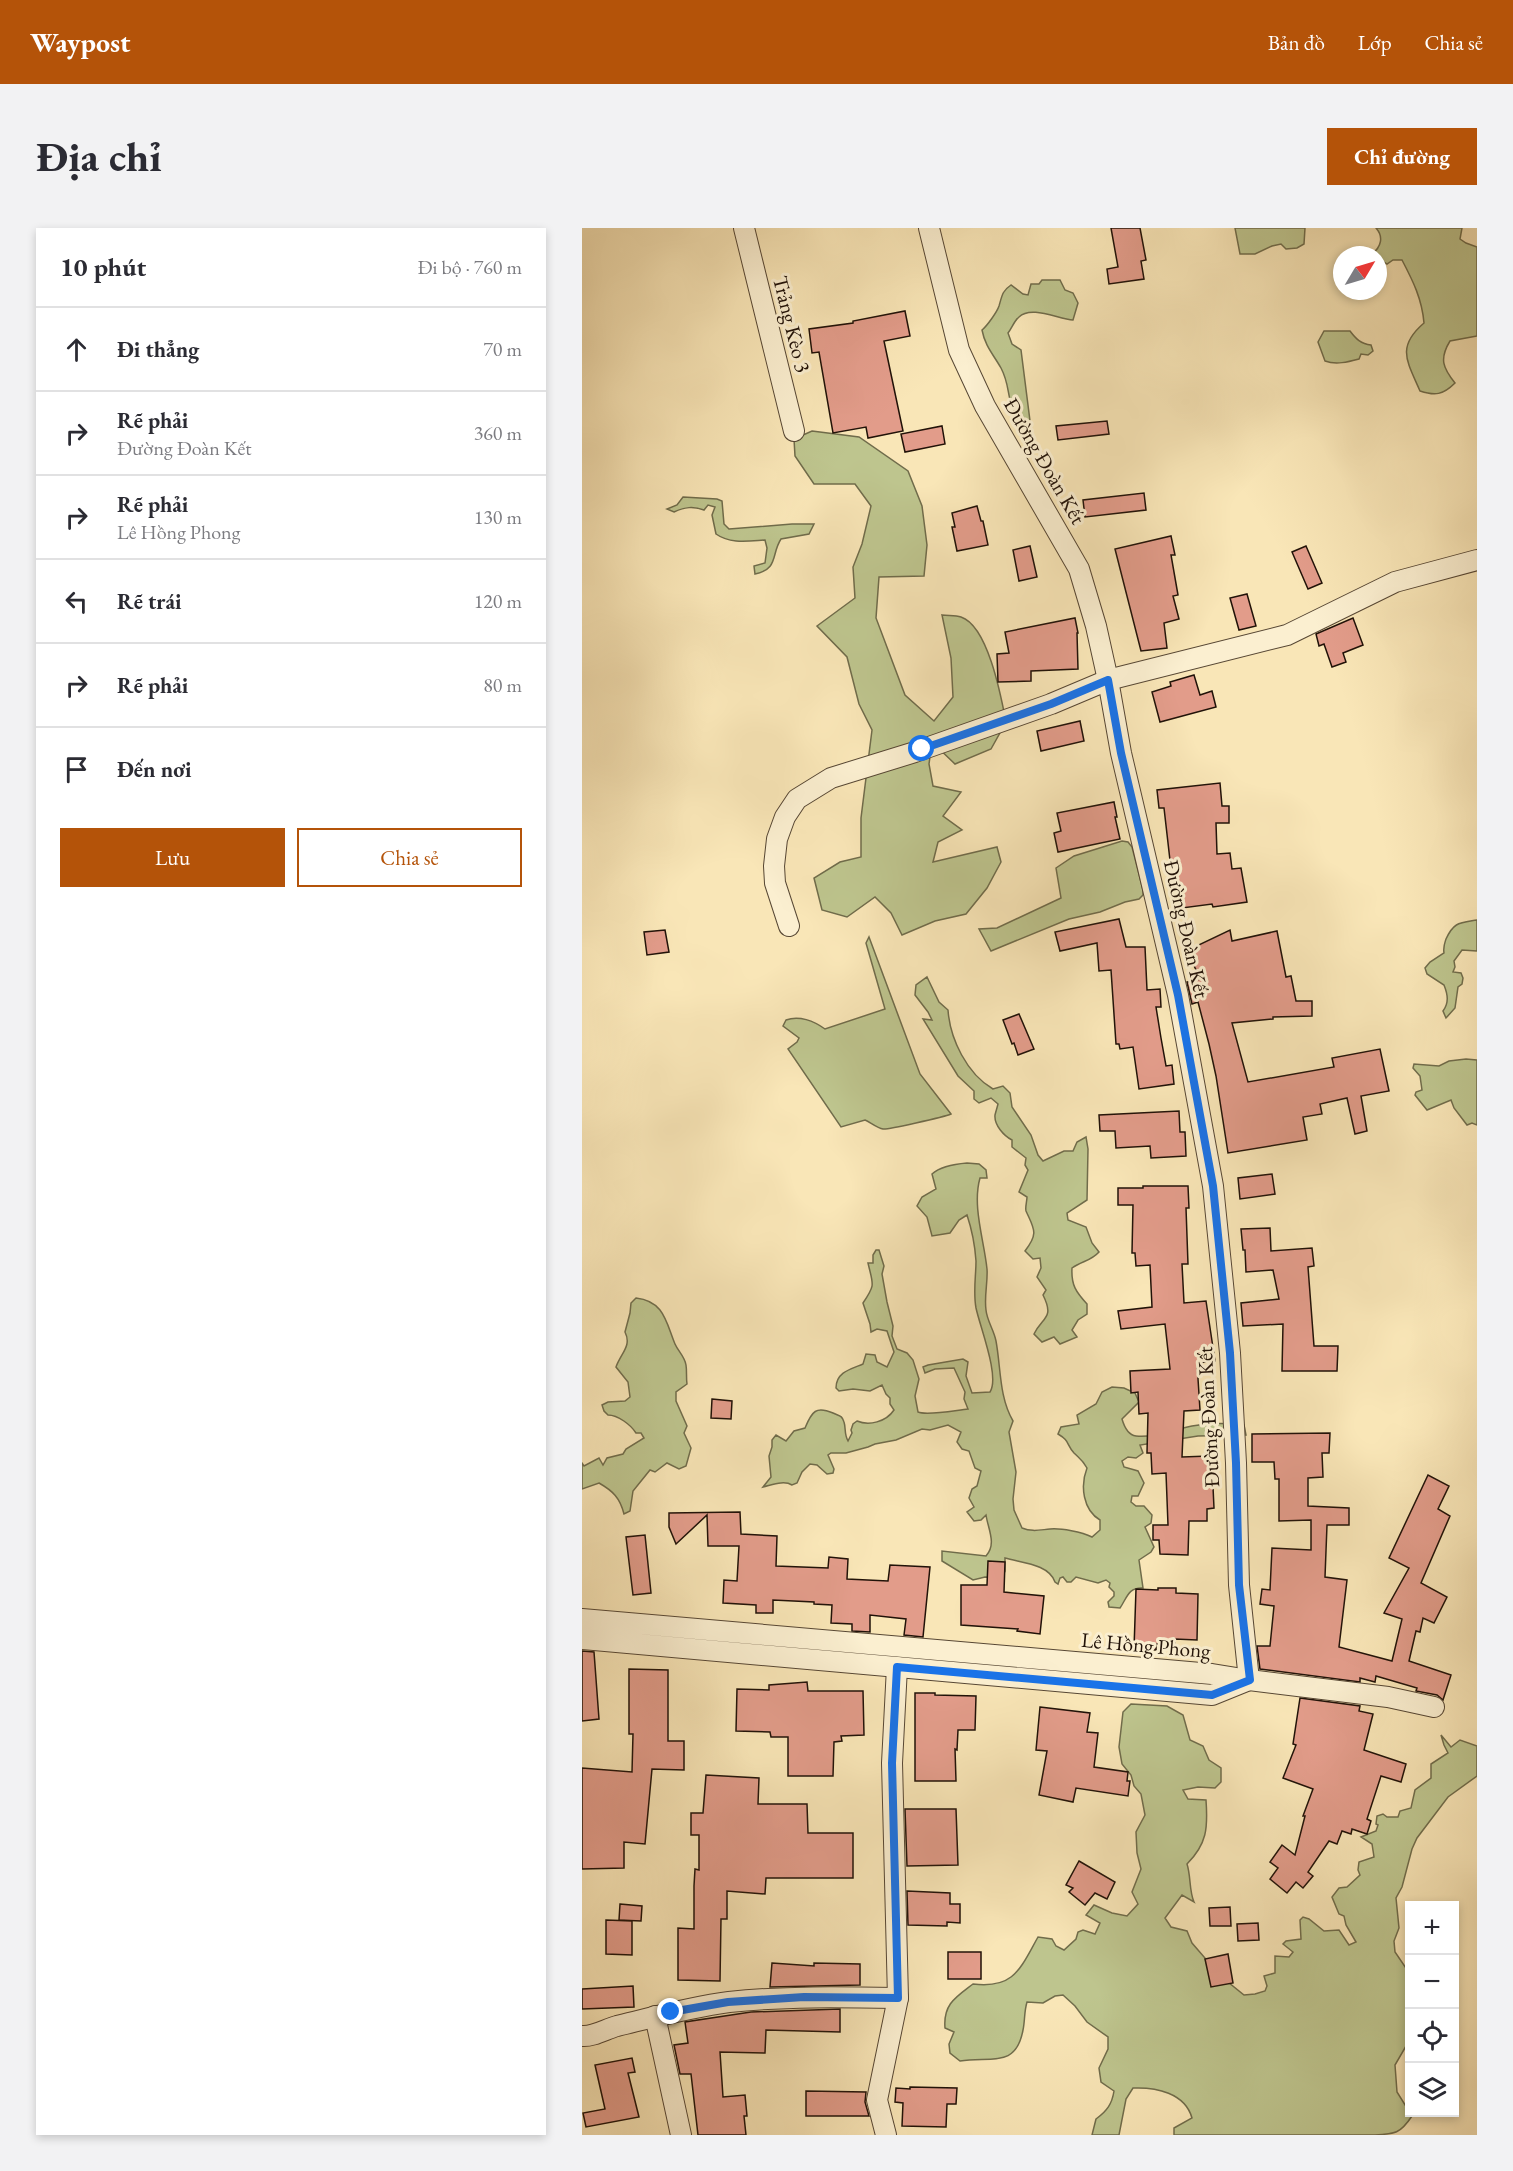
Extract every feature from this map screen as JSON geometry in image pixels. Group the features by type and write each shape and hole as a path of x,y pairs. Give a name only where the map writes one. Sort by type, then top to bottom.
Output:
{"street":[{"name":"Trảng Kèo 3","path":"744,228 794,431"},
{"name":"Đường Đoàn Kết","path":"929,228 959,350 985,406 1079,569 1108,680 1121,753 1178,995 1213,1186 1230,1353 1239,1585 1250,1680"},
{"path":"789,926 775,883 774,866 780,827 797,799 835,776 915,752 1051,704 1108,680 1287,635 1395,582 1477,560"},
{"name":"Lê Hồng Phong","path":"582,1619 1212,1674 1250,1680"},
{"name":"Lê Hồng Phong","path":"582,1639 1212,1695 1250,1680"},
{"path":"886,2135 877,2100 898,1998 892,1763 897,1667"},
{"path":"1250,1680 1388,1697 1434,1707"},
{"path":"582,2036 655,2016 739,2002 804,1997 898,1998"},
{"path":"655,2016 681,2135"}],"green space":[{"path":"1235,228 1305,228 1304,244 1297,248 1286,249 1281,244 1255,254 1240,254"},
{"path":"1376,228 1462,228 1460,239 1477,247 1477,336 1450,341 1444,353 1444,363 1455,383 1443,392 1430,394 1420,391 1411,371 1407,347 1415,332 1424,323 1421,306 1402,260 1393,260 1387,264 1387,246 1379,246 1380,235"},
{"path":"1042,280 1060,280 1065,290 1073,293 1078,303 1073,320 1030,312 1019,317 1008,333 1012,344 1021,350 1030,421 1025,425 1014,410 1005,376 987,345 982,330 996,312 1008,287 1011,285 1028,295 1031,284 1039,284"},
{"path":"1324,331 1350,331 1359,341 1371,345 1373,351 1368,355 1361,354 1359,359 1351,361 1338,363 1325,361 1318,342"},
{"path":"812,431 859,437 908,471 922,506 927,545 924,576 879,577 876,618 905,695 934,721 953,697 951,658 942,615 959,616 970,623 986,647 997,680 1006,722 991,749 955,764 932,742 929,764 933,786 961,792 943,816 962,830 938,842 933,862 997,847 1001,862 987,888 966,914 935,921 902,935 891,913 875,897 847,917 822,910 814,878 840,862 861,857 861,818 872,730 859,704 847,657 817,626 855,598 853,567 862,544 871,506 855,484 814,484 795,456 794,439"},
{"path":"683,497 722,501 724,524 729,529 814,524 809,534 781,539 771,565 763,572 755,574 754,566 765,563 767,548 765,540 733,541 716,534 712,515 715,507 708,505 704,510 689,508 674,512 667,509 677,505"},
{"path":"1122,841 1128,842 1132,847 1143,890 1143,895 1139,899 1069,919 991,951 979,929 997,928 1061,898 1056,868 1074,856"},
{"path":"1477,920 1477,951 1462,950 1454,961 1453,972 1461,973 1463,978 1462,984 1458,987 1455,1008 1446,1018 1443,1011 1447,999 1444,985 1427,974 1425,968 1444,953 1446,939 1455,926"},
{"path":"869,937 920,1074 951,1114 887,1129 865,1120 841,1127 788,1049 799,1038 783,1026 786,1020 796,1018 806,1020 825,1029 885,1009 866,943"},
{"path":"927,977 939,1002 948,1010 956,1044 968,1065 993,1089 1003,1086 1010,1093 1012,1107 1031,1135 1038,1155 1043,1161 1064,1151 1073,1151 1077,1142 1086,1137 1088,1149 1087,1200 1067,1213 1068,1220 1086,1227 1092,1243 1099,1252 1072,1268 1073,1284 1087,1304 1087,1314 1078,1320 1072,1330 1077,1337 1060,1344 1054,1337 1042,1342 1034,1334 1046,1317 1048,1309 1043,1295 1046,1290 1037,1277 1041,1268 1040,1258 1033,1259 1025,1251 1034,1235 1026,1211 1027,1197 1019,1192 1028,1170 1025,1165 1026,1158 1012,1147 1012,1140 998,1126 995,1115 998,1104 991,1098 979,1103 974,1099 974,1091 958,1076 923,1019 932,1020 915,995 916,985"},
{"path":"1477,1060 1477,1125 1472,1123 1467,1125 1451,1100 1427,1110 1415,1095 1416,1092 1422,1090 1420,1076 1413,1068 1414,1064 1439,1066 1449,1061"},
{"path":"967,1163 979,1164 986,1170 987,1178 980,1178 977,1200 987,1269 986,1310 996,1341 1005,1402 1013,1421 1009,1432 1016,1472 1013,1499 1014,1510 1022,1528 1065,1530 1092,1537 1100,1530 1100,1520 1094,1516 1084,1497 1087,1468 1058,1434 1061,1427 1079,1424 1077,1415 1096,1404 1102,1392 1112,1387 1124,1388 1135,1393 1139,1402 1122,1419 1127,1430 1133,1435 1150,1436 1205,1424 1244,1425 1246,1435 1198,1436 1140,1445 1143,1453 1136,1458 1128,1457 1122,1461 1124,1467 1138,1471 1144,1483 1138,1496 1132,1496 1131,1502 1136,1506 1144,1506 1152,1515 1151,1523 1145,1527 1154,1547 1151,1552 1139,1560 1143,1588 1131,1591 1120,1608 1109,1607 1108,1602 1114,1596 1114,1592 1106,1580 1098,1583 1076,1577 1071,1582 1067,1582 1063,1577 1060,1578 1058,1584 1047,1571 1041,1568 1005,1558 1005,1571 1002,1578 985,1577 973,1580 942,1561 942,1551 986,1556 991,1546 986,1515 981,1520 974,1521 967,1512 974,1507 969,1498 972,1489 977,1486 981,1471 975,1468 969,1451 962,1449 957,1442 961,1432 948,1425 930,1430 922,1429 896,1440 846,1453 831,1453 828,1455 834,1469 833,1473 827,1474 817,1465 810,1464 802,1472 797,1483 763,1487 771,1477 769,1456 772,1440 776,1435 786,1441 794,1431 805,1428 815,1412 822,1410 841,1417 848,1441 853,1424 857,1421 877,1422 894,1410 882,1385 870,1391 853,1389 839,1391 836,1388 841,1375 863,1364 866,1354 875,1355 877,1362 887,1367 894,1352 887,1331 877,1329 871,1332 863,1303 872,1288 868,1263 873,1263 876,1250 879,1250 884,1266 882,1274 893,1326 892,1336 897,1349 907,1353 913,1360 919,1379 915,1396 918,1412 935,1413 968,1409 964,1399 965,1392 954,1368 935,1369 925,1373 923,1367 928,1365 963,1359 968,1362 966,1376 972,1393 990,1392 993,1375 976,1308 976,1255 967,1215 959,1220 950,1233 932,1236 927,1217 917,1206 922,1197 936,1189 932,1174 944,1167"},
{"path":"636,1298 653,1303 663,1314 685,1362 687,1384 676,1392 676,1401 687,1426 684,1433 691,1448 686,1466 679,1469 667,1463 655,1472 650,1470 633,1491 630,1511 624,1514 615,1496 599,1483 582,1489 582,1463 584,1466 599,1458 603,1465 607,1458 623,1454 626,1449 644,1438 641,1433 636,1433 624,1421 608,1415 602,1405 608,1402 625,1401 630,1397 628,1382 616,1367 627,1346 625,1332 631,1303"},
{"path":"1131,1704 1167,1706 1183,1715 1190,1740 1203,1746 1209,1760 1221,1768 1221,1782 1215,1788 1198,1787 1183,1790 1188,1799 1206,1800 1205,1835 1199,1850 1187,1864 1194,1902 1182,1895 1165,1918 1171,1927 1187,1931 1192,1943 1205,1958 1207,1965 1244,1995 1265,1991 1267,1986 1264,1976 1275,1973 1275,1956 1289,1957 1293,1952 1283,1944 1286,1941 1301,1939 1300,1920 1303,1917 1324,1931 1339,1930 1349,1945 1356,1942 1346,1925 1344,1916 1339,1914 1332,1897 1339,1888 1347,1887 1360,1875 1359,1862 1374,1857 1372,1844 1361,1837 1376,1831 1377,1816 1383,1814 1387,1817 1398,1817 1400,1811 1411,1808 1415,1790 1431,1778 1431,1764 1448,1753 1441,1735 1451,1747 1460,1740 1477,1746 1477,1776 1448,1797 1417,1838 1402,1887 1396,1898 1399,1928 1394,1941 1395,1952 1405,1967 1405,2048 1395,2065 1397,2092 1405,2105 1405,2117 1411,2117 1400,2130 1374,2135 1174,2135 1174,2128 1192,2118 1183,2103 1169,2093 1160,2090 1133,2088 1126,2099 1119,2135 1092,2135 1096,2119 1108,2107 1114,2091 1101,2082 1099,2068 1108,2049 1108,2037 1087,2022 1063,1995 1055,1996 1043,2003 1027,2002 1020,2042 1008,2056 960,2061 950,2053 949,2044 954,2032 945,2028 946,2013 948,2007 961,1993 973,1984 987,1985 1007,1980 1026,1959 1038,1937 1052,1939 1056,1946 1064,1950 1076,1939 1078,1932 1083,1930 1095,1934 1100,1923 1086,1915 1094,1905 1112,1913 1127,1916 1138,1904 1132,1892 1141,1869 1137,1853 1136,1832 1145,1815 1141,1794 1122,1764 1119,1747 1123,1712"}],"building":[{"path":"1111,228 1140,228 1146,260 1141,261 1144,279 1109,284 1107,269 1118,267"},
{"path":"905,311 910,336 884,341 903,431 868,438 866,427 833,433 819,352 812,353 809,329 853,323 853,321"},
{"path":"1107,421 1109,434 1058,440 1056,426"},
{"path":"942,426 945,444 905,452 901,434"},
{"path":"1144,493 1146,510 1085,517 1083,500"},
{"path":"977,506 988,545 957,551 952,527 955,527 952,513"},
{"path":"1171,536 1175,555 1171,555 1178,595 1173,596 1179,619 1164,623 1167,648 1141,651 1115,549"},
{"path":"1030,546 1037,577 1019,581 1013,550"},
{"path":"1306,546 1322,583 1308,589 1292,552"},
{"path":"1247,594 1256,626 1239,630 1230,598"},
{"path":"1075,618 1078,633 1078,669 1031,671 1031,681 998,682 997,654 1009,653 1005,632"},
{"path":"1353,618 1363,645 1343,653 1346,662 1332,667 1324,644 1319,646 1316,634"},
{"path":"1194,675 1200,695 1212,691 1216,707 1160,722 1152,692 1171,686 1170,682"},
{"path":"1080,721 1084,741 1041,751 1037,731"},
{"path":"1220,783 1222,806 1229,806 1229,823 1216,823 1217,854 1230,853 1232,869 1241,868 1247,902 1213,907 1212,904 1182,908 1175,869 1171,869 1164,808 1159,808 1157,790"},
{"path":"1114,802 1120,839 1058,852 1054,833 1061,831 1057,813"},
{"path":"1119,919 1126,947 1145,947 1147,990 1160,989 1161,1007 1156,1007 1166,1066 1172,1065 1174,1084 1139,1089 1133,1047 1120,1049 1119,1044 1116,1044 1111,970 1099,971 1097,943 1060,951 1055,932"},
{"path":"665,930 669,952 647,955 644,932"},
{"path":"1230,930 1232,941 1277,931 1286,977 1291,976 1296,1001 1312,1001 1312,1016 1273,1017 1273,1019 1232,1023 1248,1082 1334,1067 1332,1058 1380,1049 1389,1091 1361,1096 1367,1131 1355,1134 1347,1098 1320,1104 1322,1114 1303,1117 1307,1140 1228,1153 1209,1044 1198,1002 1192,1004 1187,982 1201,979 1186,951"},
{"path":"1019,1014 1034,1049 1018,1055 1003,1020"},
{"path":"1179,1111 1180,1132 1185,1132 1186,1156 1151,1158 1150,1146 1116,1148 1115,1131 1100,1131 1099,1115"},
{"path":"1272,1174 1275,1194 1240,1199 1238,1178"},
{"path":"1143,1186 1188,1186 1189,1208 1186,1208 1188,1264 1182,1264 1184,1303 1206,1301 1215,1361 1197,1363 1200,1410 1184,1411 1182,1457 1209,1456 1210,1487 1213,1487 1214,1508 1207,1509 1207,1521 1189,1521 1188,1555 1160,1554 1159,1540 1153,1540 1153,1525 1168,1525 1166,1473 1152,1474 1151,1453 1147,1453 1148,1413 1139,1414 1138,1392 1131,1393 1130,1371 1170,1369 1165,1324 1121,1329 1118,1311 1152,1307 1150,1265 1136,1266 1135,1253 1132,1253 1133,1205 1118,1205 1118,1188 1143,1188"},
{"path":"1270,1228 1271,1251 1312,1248 1314,1266 1308,1267 1314,1346 1338,1346 1337,1371 1282,1371 1283,1324 1243,1326 1241,1303 1279,1299 1273,1270 1246,1272 1241,1229"},
{"path":"712,1399 732,1401 731,1419 711,1418"},
{"path":"1330,1433 1329,1453 1322,1453 1323,1477 1308,1478 1308,1506 1349,1508 1349,1525 1327,1525 1325,1577 1347,1580 1339,1647 1392,1661 1402,1619 1384,1613 1409,1568 1389,1558 1428,1475 1449,1486 1438,1509 1450,1516 1421,1583 1447,1597 1434,1623 1423,1618 1420,1632 1416,1631 1409,1661 1451,1675 1443,1700 1437,1695 1416,1691 1417,1688 1376,1676 1375,1682 1360,1678 1360,1682 1260,1669 1257,1646 1270,1646 1274,1606 1260,1604 1262,1589 1270,1590 1272,1548 1311,1550 1311,1520 1279,1521 1279,1479 1275,1479 1274,1462 1252,1462 1252,1434"},
{"path":"740,1512 741,1534 777,1536 776,1566 828,1568 829,1557 848,1559 847,1579 888,1581 890,1565 930,1567 923,1637 904,1635 906,1619 870,1615 870,1632 852,1631 852,1624 831,1623 832,1605 773,1600 773,1613 756,1613 756,1605 723,1603 724,1580 737,1581 739,1546 708,1546 707,1515 676,1544 669,1527 669,1513"},
{"path":"645,1535 651,1593 633,1595 626,1537"},
{"path":"988,1561 1005,1562 1004,1592 1044,1596 1040,1634 1017,1631 1018,1629 961,1625 961,1585 987,1585"},
{"path":"1158,1588 1176,1588 1176,1593 1198,1594 1197,1640 1175,1639 1175,1644 1156,1644 1156,1650 1134,1649 1136,1589 1158,1590"},
{"path":"582,1651 594,1652 599,1719 582,1721"},
{"path":"629,1669 668,1670 668,1741 684,1741 684,1770 652,1769 645,1844 624,1842 624,1868 582,1869 582,1768 632,1772 633,1734 629,1734"},
{"path":"807,1682 808,1691 863,1691 864,1735 841,1736 842,1741 834,1742 833,1776 788,1776 788,1737 771,1737 770,1732 736,1731 737,1689 769,1690 769,1685"},
{"path":"915,1693 976,1696 975,1730 958,1730 957,1750 955,1749 956,1781 915,1781"},
{"path":"1300,1698 1360,1706 1359,1711 1373,1714 1364,1750 1406,1764 1401,1782 1381,1776 1367,1819 1371,1821 1367,1834 1352,1829 1351,1834 1342,1831 1337,1844 1329,1841 1308,1872 1313,1876 1303,1888 1296,1882 1287,1893 1270,1879 1278,1868 1270,1862 1282,1845 1295,1855 1305,1816 1303,1816 1313,1789 1283,1778 1296,1745 1293,1744"},
{"path":"1040,1707 1090,1713 1087,1732 1098,1733 1094,1767 1128,1772 1127,1781 1130,1781 1128,1796 1076,1788 1073,1802 1039,1795 1047,1751 1036,1750"},
{"path":"706,1775 759,1778 758,1804 807,1804 808,1833 853,1833 853,1878 766,1878 765,1894 727,1891 727,1919 721,1919 720,1981 678,1980 678,1928 694,1929 695,1869 699,1870 699,1835 691,1835 691,1813 703,1813"},
{"path":"905,1809 956,1809 958,1865 907,1866"},
{"path":"1079,1861 1115,1882 1107,1899 1095,1893 1085,1905 1069,1892 1073,1888 1066,1885"},
{"path":"907,1891 950,1893 950,1904 960,1904 960,1923 947,1922 947,1926 908,1925"},
{"path":"620,1904 642,1906 641,1921 619,1920"},
{"path":"1230,1907 1231,1926 1210,1926 1209,1908"},
{"path":"606,1920 632,1921 632,1955 606,1954"},
{"path":"1258,1923 1259,1940 1238,1941 1237,1924"},
{"path":"948,1952 981,1952 981,1979 948,1979"},
{"path":"1228,1954 1233,1983 1211,1987 1205,1959"},
{"path":"772,1963 814,1966 814,1963 860,1964 860,1985 770,1987"},
{"path":"633,1986 634,2007 582,2009 582,1989"},
{"path":"840,2009 840,2032 766,2030 765,2053 720,2052 723,2097 745,2095 746,2135 698,2135 691,2074 680,2074 674,2045 688,2043 685,2022 751,2012"},
{"path":"632,2058 635,2072 628,2073 639,2117 586,2127 583,2113 605,2109 595,2065"},
{"path":"910,2087 957,2088 956,2104 947,2104 946,2127 902,2126 903,2103 895,2102 896,2088 910,2089"},
{"path":"806,2091 866,2092 865,2102 869,2116 806,2116"}],"route":[{"path":"671,2012 728,2002 804,1997 898,1998 892,1763 897,1667 1212,1695 1250,1680 1239,1585 1230,1353 1213,1186 1178,995 1121,753 1108,680 1051,704 922,749"}]}
